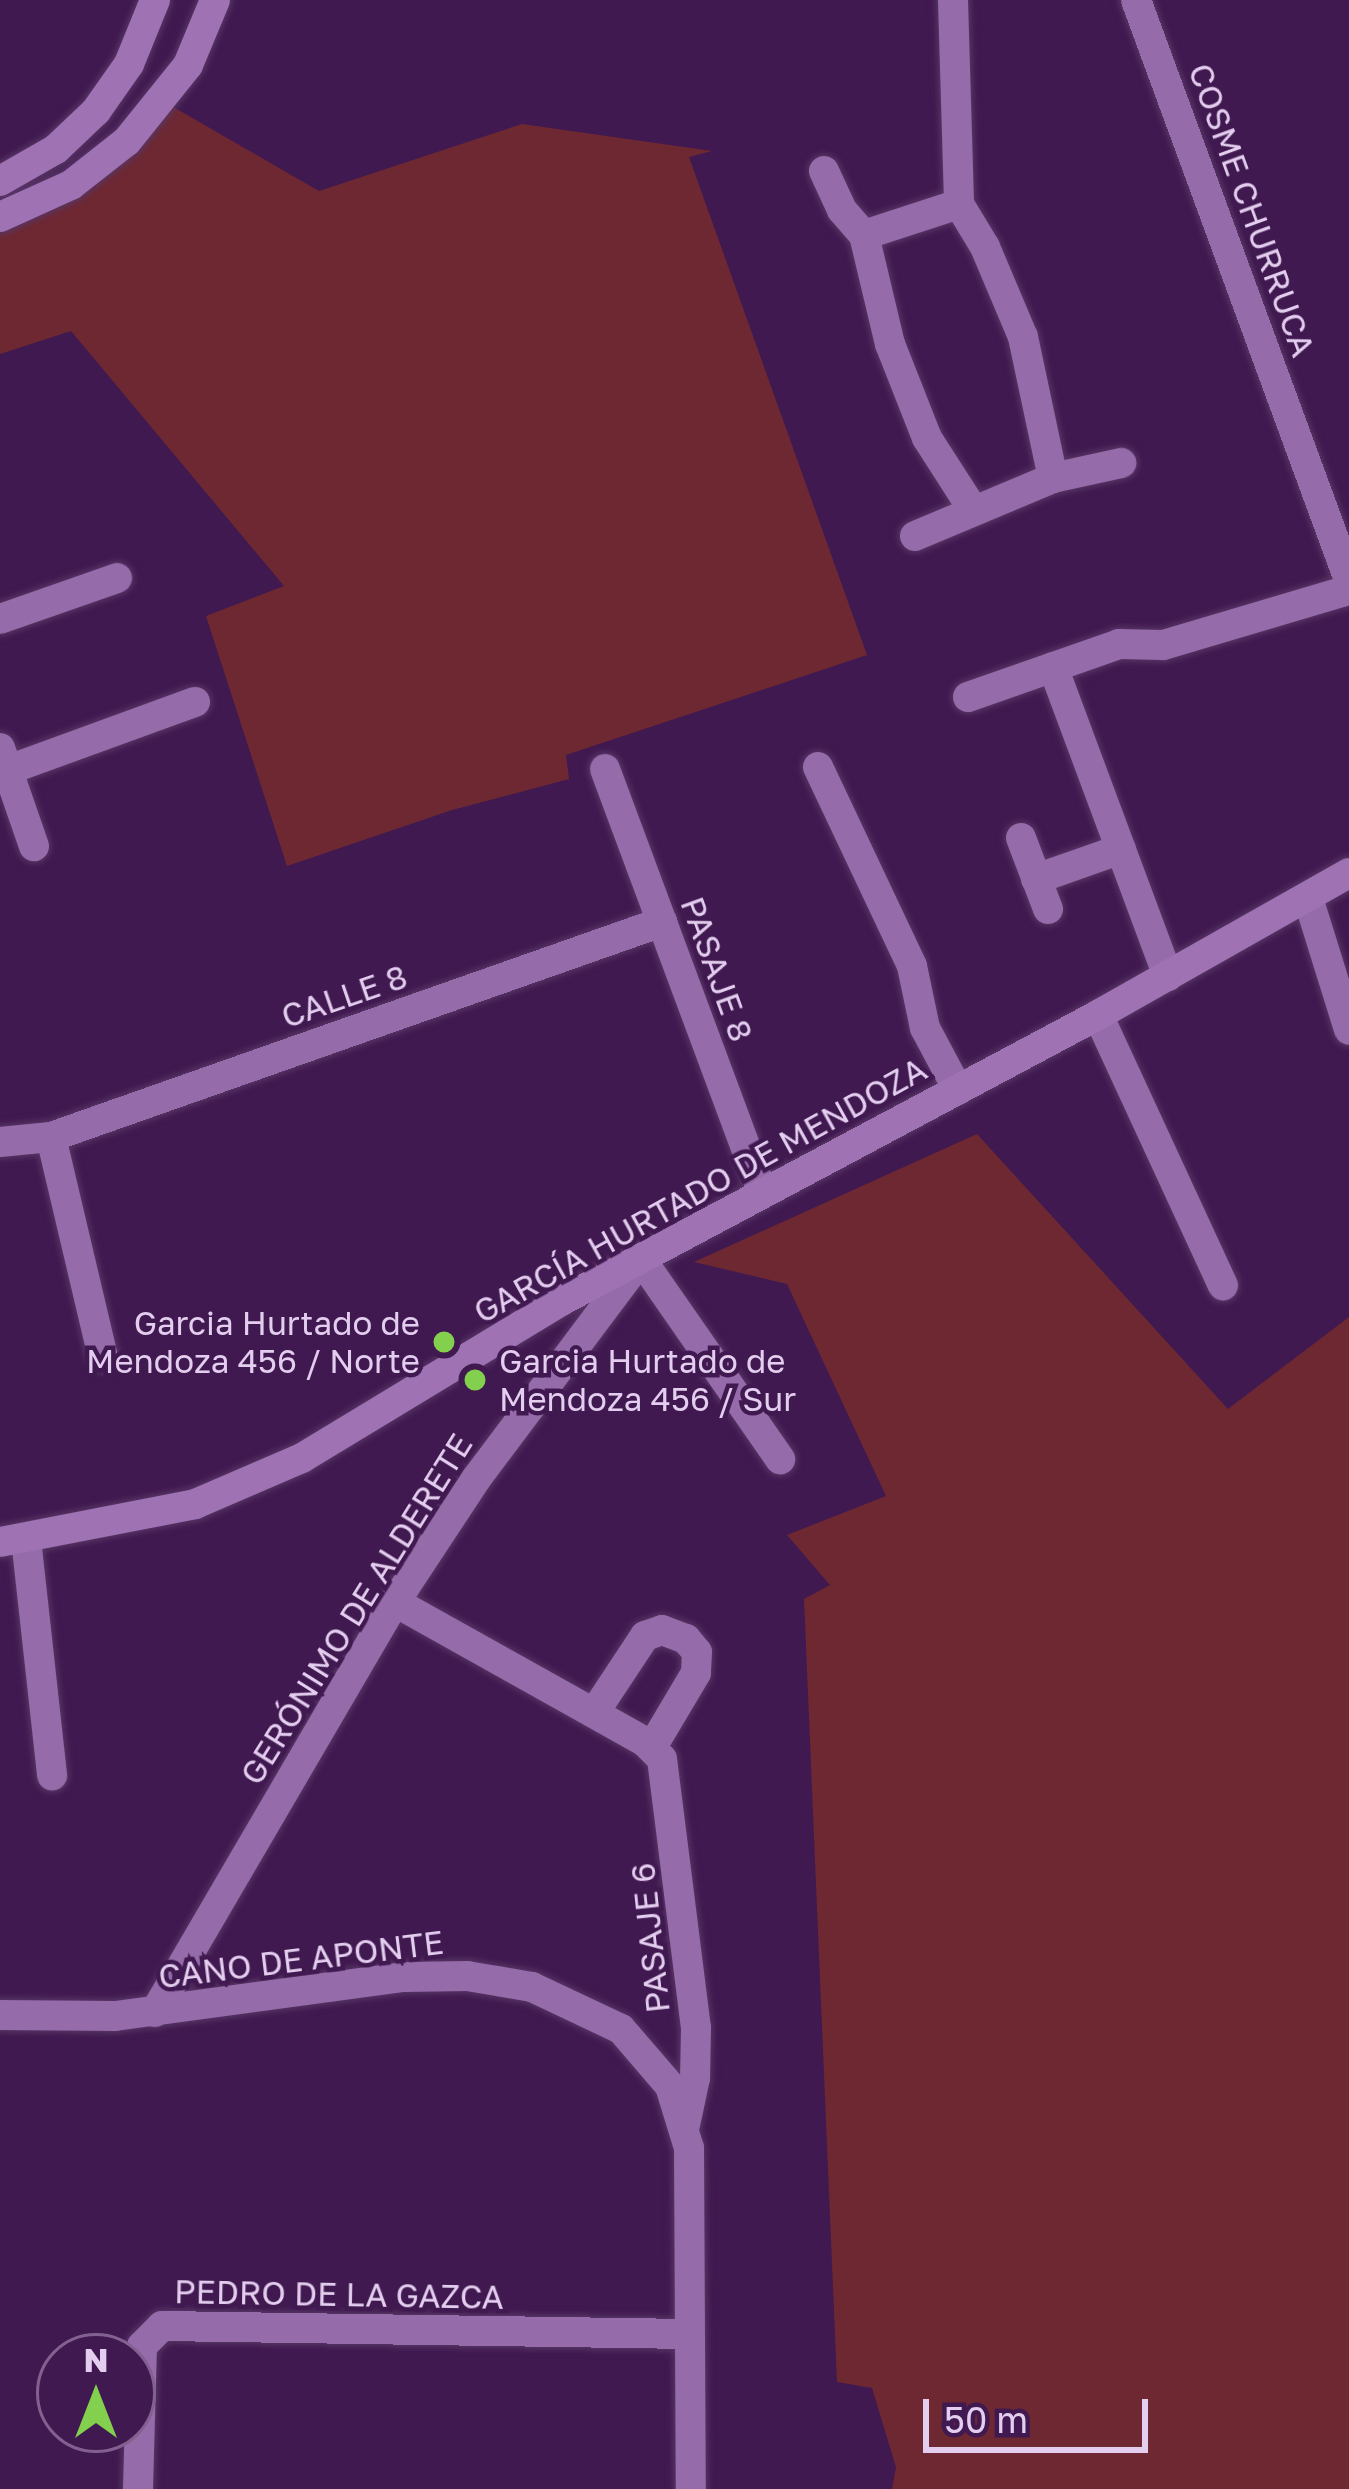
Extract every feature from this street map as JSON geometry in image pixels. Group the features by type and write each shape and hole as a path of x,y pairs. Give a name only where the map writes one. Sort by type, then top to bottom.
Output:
{"street":[{"path":"0,181 56,149 96,111 129,64 155,0"},
{"path":"0,217 71,185 127,141 188,65 215,0"},
{"path":"953,0 959,204 992,262 1024,337 1053,478"},
{"name":"COSME CHURRUCA","path":"1136,0 1349,580"},
{"path":"824,171 842,210 864,235 890,344 909,397 927,437 972,508"},
{"path":"864,235 959,204"},
{"path":"915,536 972,508 1053,478 1120,463"},
{"path":"0,619 117,578"},
{"path":"968,698 1119,644 1176,642 1349,590"},
{"path":"1053,667 1168,976"},
{"path":"34,846 4,759 195,702"},
{"path":"818,767 912,966 925,1028 958,1090"},
{"name":"PASAJE 8","path":"604,769 763,1193"},
{"path":"1021,838 1048,910"},
{"path":"1036,879 1121,849"},
{"name":"GARCÍA HURTADO DE MENDOZA","path":"13,1540 158,1514 258,1479 641,1259 1098,1015 1349,873"},
{"path":"1308,898 1349,1030"},
{"name":"CALLE 8","path":"51,1138 662,922"},
{"path":"1098,1015 1222,1286"},
{"path":"0,1142 51,1138 104,1358"},
{"path":"641,1259 779,1459"},
{"name":"GERÓNIMO DE ALDERETE","path":"155,2012 395,1602 476,1479 641,1259"},
{"path":"13,1540 52,1775"},
{"path":"395,1602 652,1747 696,1673 697,1652 686,1639 662,1630 645,1636 594,1713"},
{"name":"PASAJE 6","path":"652,1747 668,1780 696,2029 695,2078 685,2125"},
{"name":"CANO DE APONTE","path":"0,2015 155,2012 405,1977 466,1976 532,1987 597,2014 641,2048 670,2086 685,2125 690,2172 691,2489"},
{"name":"PEDRO DE LA GAZCA","path":"138,2489 142,2346 162,2326 687,2334"}],"shaded area":[{"path":"163,101 319,191 522,124 712,151 689,157 867,655 566,755 569,779 452,810 287,866 206,616 284,586 71,331 0,354 0,217"},
{"path":"977,1134 1228,1409 1349,1317 1349,2489 892,2489 896,2467 872,2388 837,2382 804,1599 830,1585 787,1535 886,1496 787,1284 694,1262"}],"place":[{"name":"Garcia Hurtado de Mendoza 456 / Norte","path":"444,1342"},
{"name":"Garcia Hurtado de Mendoza 456 / Sur","path":"475,1380"}]}
